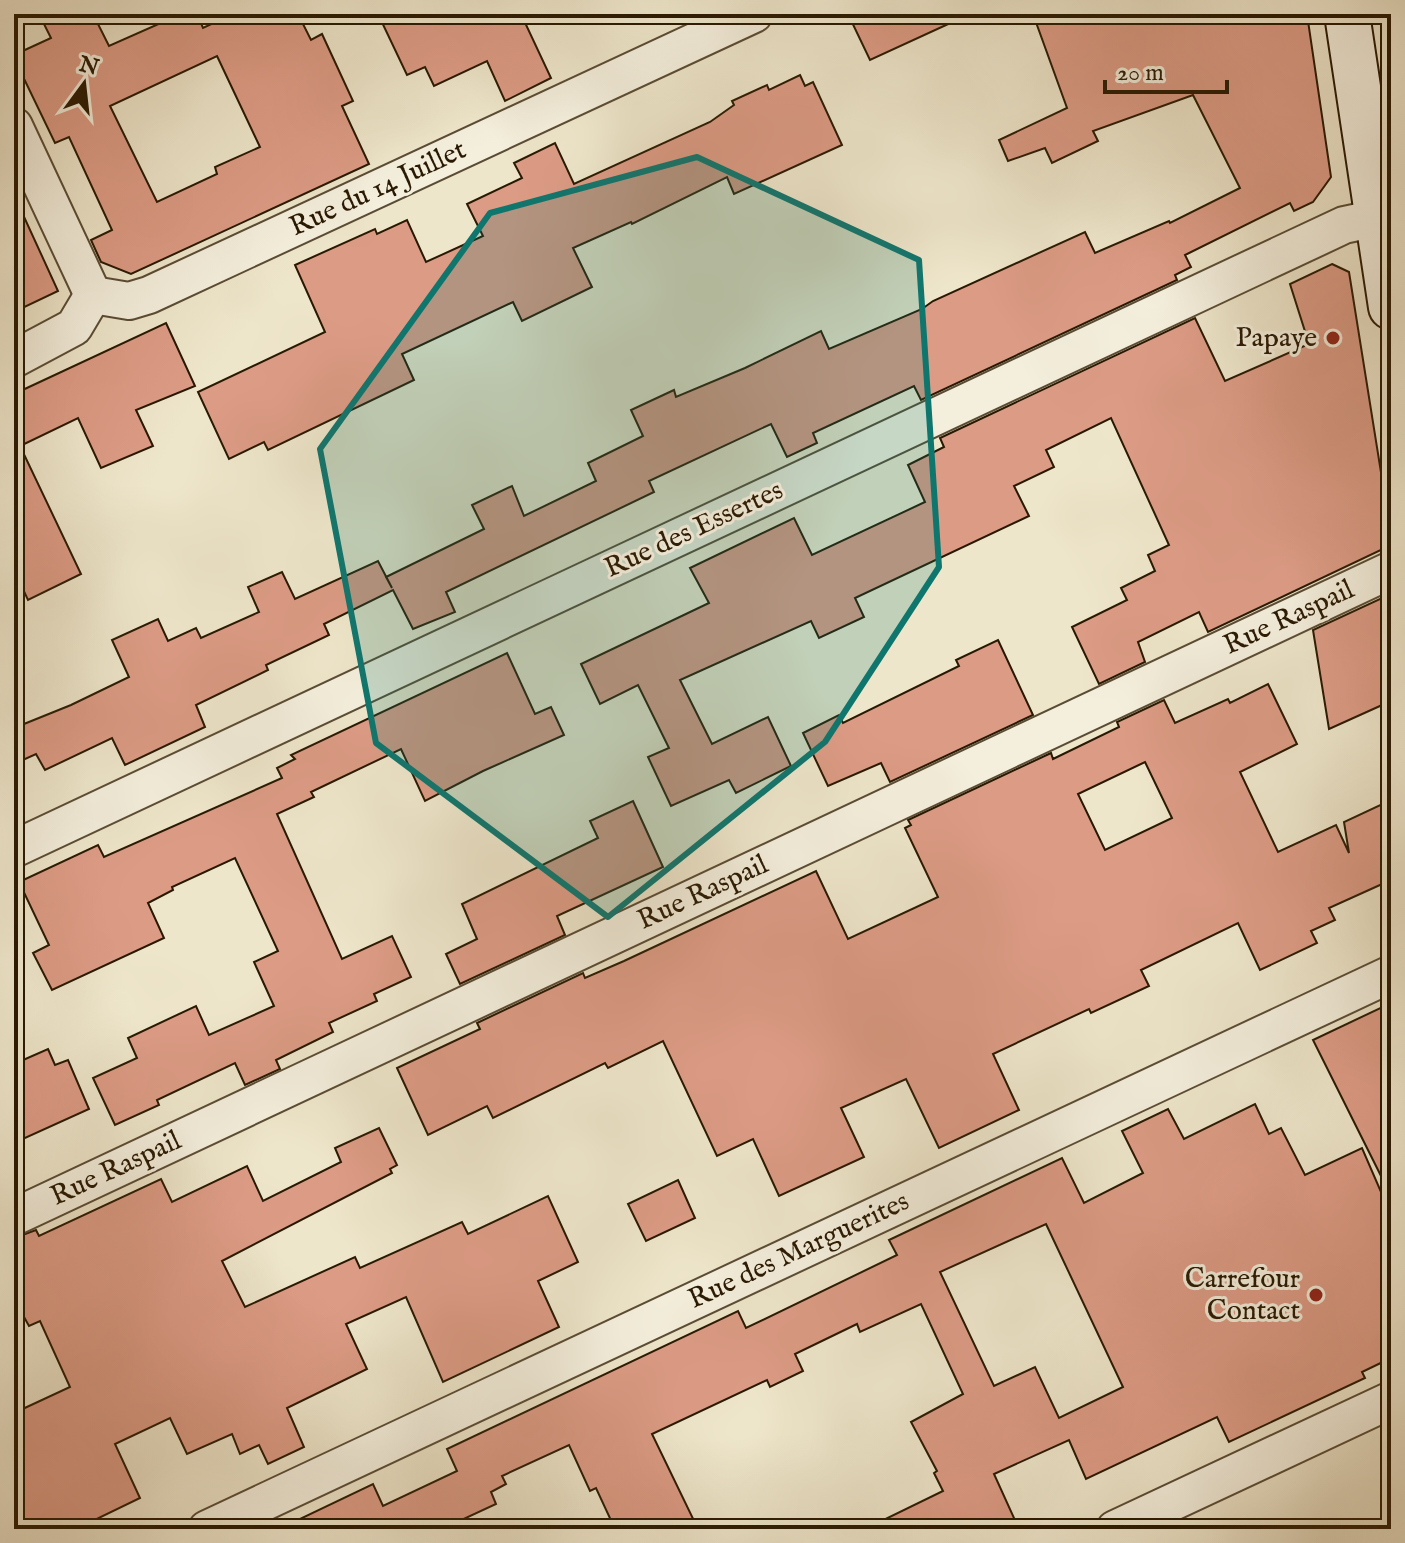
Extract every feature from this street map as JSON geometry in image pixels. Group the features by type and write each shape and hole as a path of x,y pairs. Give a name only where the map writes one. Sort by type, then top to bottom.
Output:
{"street":[{"name":"Rue du 14 Juillet","path":"93,295 129,301 149,295 754,14"},
{"path":"1347,14 1391,307"},
{"path":"14,126 93,295 74,327 14,359"},
{"name":"Rue des Essertes","path":"14,849 1344,225 1377,218"},
{"name":"Rue Raspail","path":"14,1217 1391,570"},
{"name":"Rue des Marguerites","path":"207,1529 1391,974"},
{"path":"1115,1529 1391,1400"}],"highlighted area":[{"path":"697,157 919,260 939,567 825,742 608,917 376,743 320,449 490,213"}],"building":[{"path":"39,14 93,14 109,46 181,14 197,14 203,28 233,14 298,14 311,40 322,34 353,101 342,106 369,164 131,274 101,262 91,240 112,230 69,137 55,143 14,58 14,55 51,38","holes":["217,56 260,147 215,167 217,174 157,202 110,106"]},
{"path":"378,14 521,14 551,78 505,101 487,61 434,86 425,67 407,75"},
{"path":"848,14 970,14 870,60"},
{"path":"1033,14 1307,14 1331,177 1313,202 1294,211 1290,203 1185,255 1191,267 1175,275 1177,280 921,400 914,386 813,433 817,443 787,457 771,424 649,481 654,492 446,592 455,612 413,629 393,590 324,624 329,635 266,665 268,670 196,705 205,727 125,765 112,738 45,770 36,754 14,764 14,728 129,677 112,640 158,619 168,641 196,628 201,638 259,612 248,587 282,572 295,599 378,561 386,577 484,529 472,505 512,486 524,516 596,481 588,463 643,436 631,410 674,390 676,397 821,331 829,349 1085,232 1095,253 1170,223 1240,188 1193,95 1093,131 1098,141 1052,163 1045,148 1008,161 999,140 1067,108"},
{"path":"800,75 805,86 813,82 842,145 734,194 727,177 632,224 573,248 592,287 522,321 513,302 402,354 414,380 268,450 264,442 229,459 198,392 325,332 295,265 375,229 377,234 407,220 426,262 483,236 467,204 522,178 514,163 555,143 574,184 710,122 734,105 732,101 767,85 769,90"},
{"path":"14,195 58,291 14,312"},
{"path":"1332,264 1349,272 1391,535 1383,549 1208,632 1199,612 1138,642 1145,662 1099,684 1072,627 1127,600 1121,588 1155,571 1148,555 1169,545 1111,418 1046,450 1054,467 1014,486 1029,516 855,598 864,617 819,638 811,621 680,680 712,744 768,717 791,766 736,793 729,780 671,806 648,757 669,748 638,685 600,704 581,664 709,603 690,568 794,518 812,555 925,502 908,465 944,447 940,438 1195,318 1225,381 1309,344 1290,284"},
{"path":"166,323 195,386 136,410 153,446 101,468 78,418 20,446 81,574 28,600 14,570 14,394"},
{"path":"1382,598 1391,602 1391,701 1329,729 1313,630"},
{"path":"998,640 1033,715 890,782 881,763 828,786 803,733 839,715 843,723 959,666 956,660"},
{"path":"507,653 535,714 551,707 564,735 425,801 401,749 311,792 314,797 277,814 342,959 392,936 411,977 374,994 377,1001 329,1023 333,1032 276,1060 280,1069 245,1085 235,1063 157,1100 159,1105 115,1125 93,1078 137,1058 128,1038 196,1006 209,1035 274,1006 254,962 278,951 235,858 172,887 173,890 148,903 164,938 52,990 33,953 49,945 19,882 98,845 104,857 282,778 277,768 295,759 291,755"},
{"path":"1268,684 1297,744 1240,772 1278,852 1336,825 1349,853 1344,822 1391,800 1391,880 1329,908 1335,920 1311,931 1317,943 1260,970 1238,923 1141,970 1149,986 1091,1013 1089,1009 993,1054 1019,1110 939,1148 906,1079 841,1108 864,1157 779,1196 753,1139 717,1156 663,1041 608,1068 605,1063 493,1118 487,1106 428,1135 397,1068 480,1029 477,1023 583,973 585,978 624,961 816,871 848,939 938,897 905,828 911,825 908,820 1051,753 1053,759 1119,727 1117,722 1164,700 1175,723 1228,699 1230,703","holes":["1145,762 1172,818 1105,850 1078,794"]},
{"path":"633,801 663,867 557,916 565,935 460,984 446,954 477,939 462,904 598,838 590,821"},
{"path":"1391,1003 1391,1196 1313,1040"},
{"path":"48,1049 55,1065 68,1060 89,1109 14,1143 14,1064"},
{"path":"1255,1104 1269,1134 1281,1128 1305,1175 1362,1148 1391,1215 1391,1358 1362,1372 1365,1378 1229,1442 1217,1417 1086,1479 1069,1440 994,1474 1019,1529 865,1529 943,1491 934,1473 937,1471 911,1422 963,1394 921,1304 860,1332 857,1324 795,1354 803,1371 770,1387 767,1380 652,1434 698,1529 615,1529 596,1488 590,1491 569,1445 502,1476 506,1484 491,1492 496,1504 442,1529 279,1529 373,1484 383,1506 457,1471 447,1449 738,1311 746,1328 897,1255 889,1240 1062,1158 1084,1203 1143,1173 1122,1131 1168,1109 1184,1139","holes":["1046,1224 1123,1387 1059,1418 1035,1367 994,1386 940,1272"]},
{"path":"379,1128 397,1165 390,1169 392,1173 222,1261 245,1307 355,1257 360,1268 462,1222 468,1234 548,1196 578,1262 538,1281 559,1327 443,1382 406,1297 346,1324 367,1369 287,1408 304,1447 268,1464 259,1445 240,1454 232,1434 187,1454 170,1418 115,1444 140,1498 76,1529 14,1529 14,1413 70,1387 40,1321 29,1326 14,1299 14,1238 36,1230 39,1236 161,1179 172,1202 247,1166 263,1201 341,1162 335,1148"},
{"path":"678,1180 695,1218 646,1241 628,1204"}],"place":[{"name":"Papaye","path":"1333,338"},
{"name":"Carrefour Contact","path":"1316,1295"}]}
